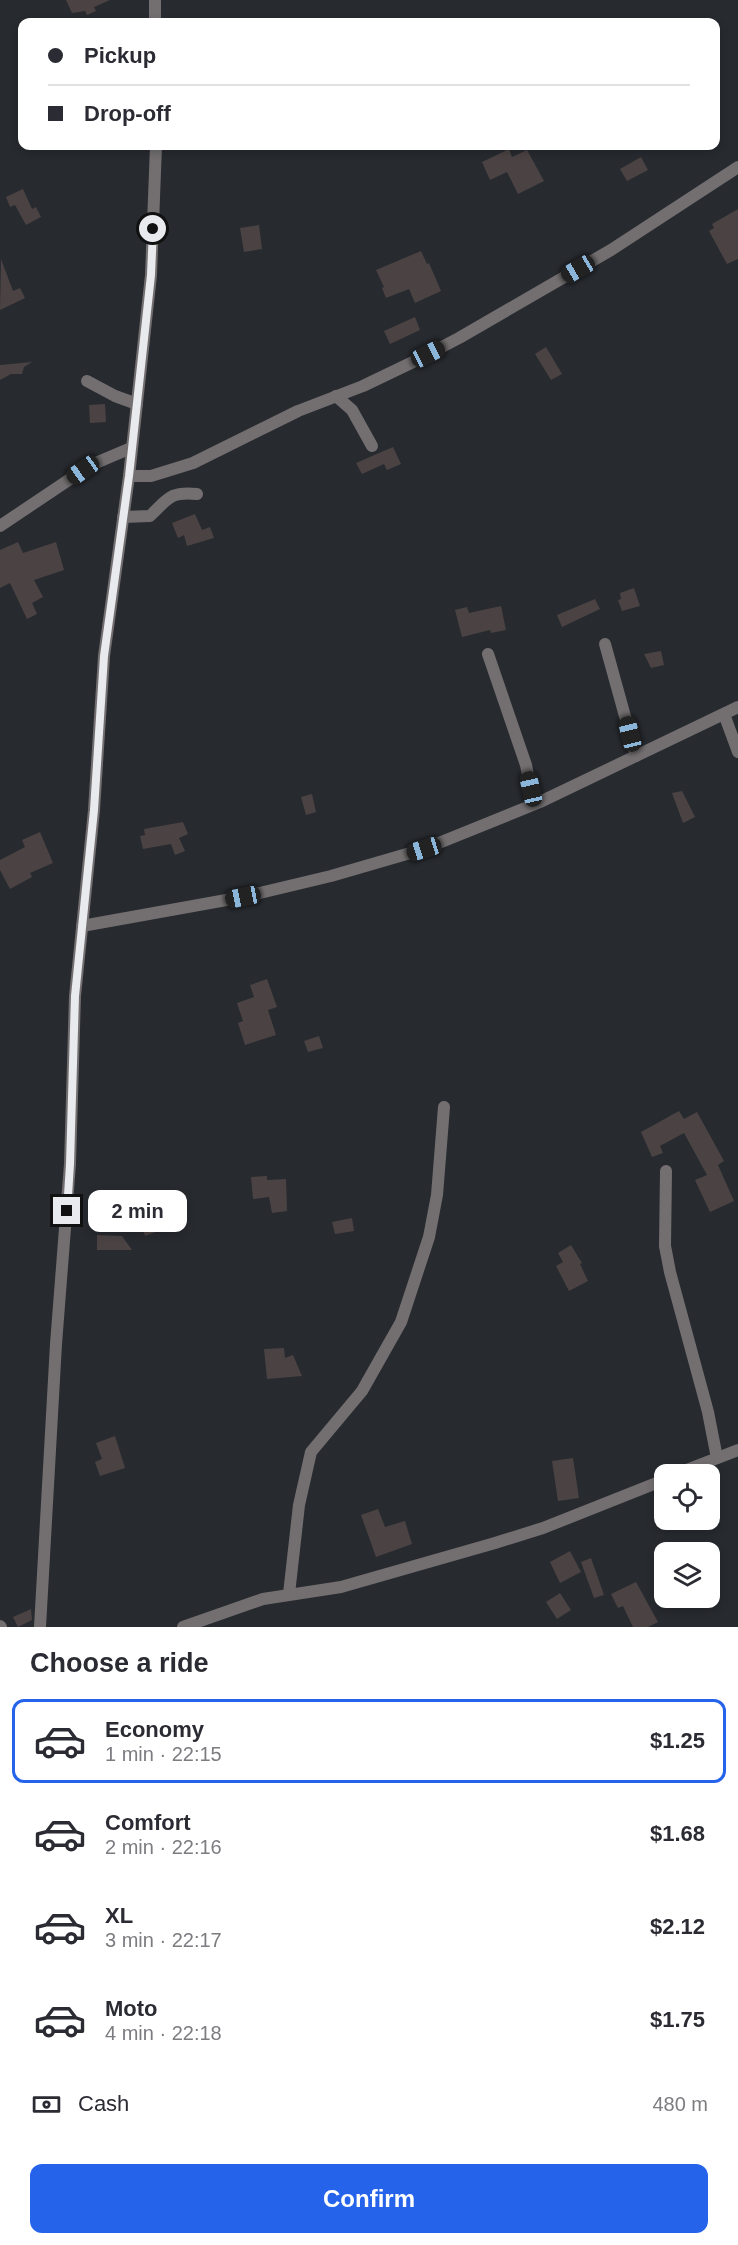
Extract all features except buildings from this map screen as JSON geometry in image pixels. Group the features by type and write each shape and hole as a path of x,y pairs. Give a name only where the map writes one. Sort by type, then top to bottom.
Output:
{"street":[{"path":"155,0 155,18"},
{"path":"40,1627 56,1344 70,1164 75,996 94,810 104,656 129,476 151,275 156,150"},
{"path":"129,476 151,476 193,462 288,416 413,362 611,250 738,167"},
{"path":"87,381 115,396 137,404"},
{"path":"336,396 352,410 372,446"},
{"path":"0,526 83,470 132,448"},
{"path":"123,517 150,516 166,500 179,492 197,494"},
{"path":"605,644 636,756"},
{"path":"488,654 526,765 534,804"},
{"path":"82,926 243,897 343,873 424,849 534,804 738,707"},
{"path":"724,714 738,752"},
{"path":"289,1594 299,1505 311,1452 362,1391 401,1322 429,1237 437,1195 444,1107"},
{"path":"666,1171 665,1246 708,1412 717,1458"},
{"path":"702,1464 738,1450"},
{"path":"183,1627 246,1604 289,1594 341,1587 495,1543 553,1524 654,1484"}],"route":[{"path":"67,1211 75,996 94,810 104,656 129,476 151,275 153,229"}]}
